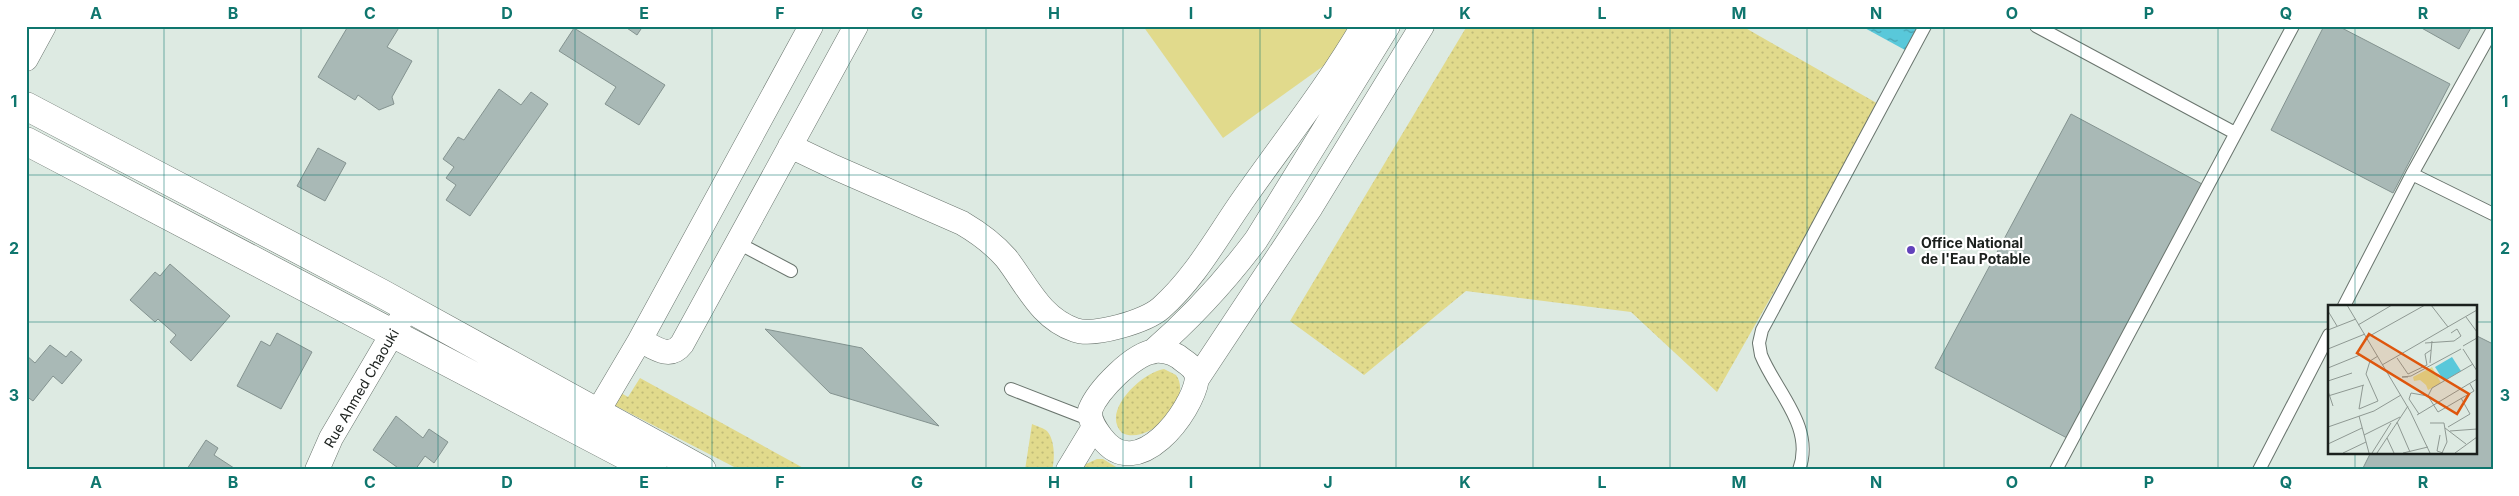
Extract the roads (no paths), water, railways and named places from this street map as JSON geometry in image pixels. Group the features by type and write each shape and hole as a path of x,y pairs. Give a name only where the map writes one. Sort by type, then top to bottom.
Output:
{"street":[{"path":"26,58 44,26"},
{"path":"591,422 640,340 811,26"},
{"path":"640,340 668,353 677,350 738,243 856,26"},
{"path":"790,146 962,222 982,234 998,249 1050,317 1077,331 1106,329 1142,320 1160,310 1203,262 1243,199 1335,74 1363,26"},
{"path":"1388,26 1256,240 1238,264 1173,333 1152,352 1132,364 1103,389 1092,406 1090,415 1093,423 1111,448 1126,454 1137,462 1169,429 1190,398 1198,379 1311,207 1422,26"},
{"path":"26,106 408,308 591,422 653,470"},
{"path":"26,141 392,334 702,470"},
{"name":"Rue Ahmed Chaouki","path":"317,470 331,438 408,308"},
{"path":"1152,352 1163,351 1178,356 1194,369 1198,379"},
{"path":"1068,470 1093,423"}],"lane":[{"path":"1799,470 1802,432 1760,355 1759,343 1762,330 1925,26"},
{"path":"2036,26 2235,133"},
{"path":"2056,470 2293,26"},
{"path":"2345,305 2412,174 2493,28"},
{"path":"2412,174 2493,214"},
{"path":"738,243 790,271"},
{"path":"2259,470 2328,337"},
{"path":"1011,389 1093,423"}],"water":[{"path":"1861,26 1918,26 1905,50"}],"place":[{"name":"Office National de l'Eau Potable","path":"1911,250"}]}
